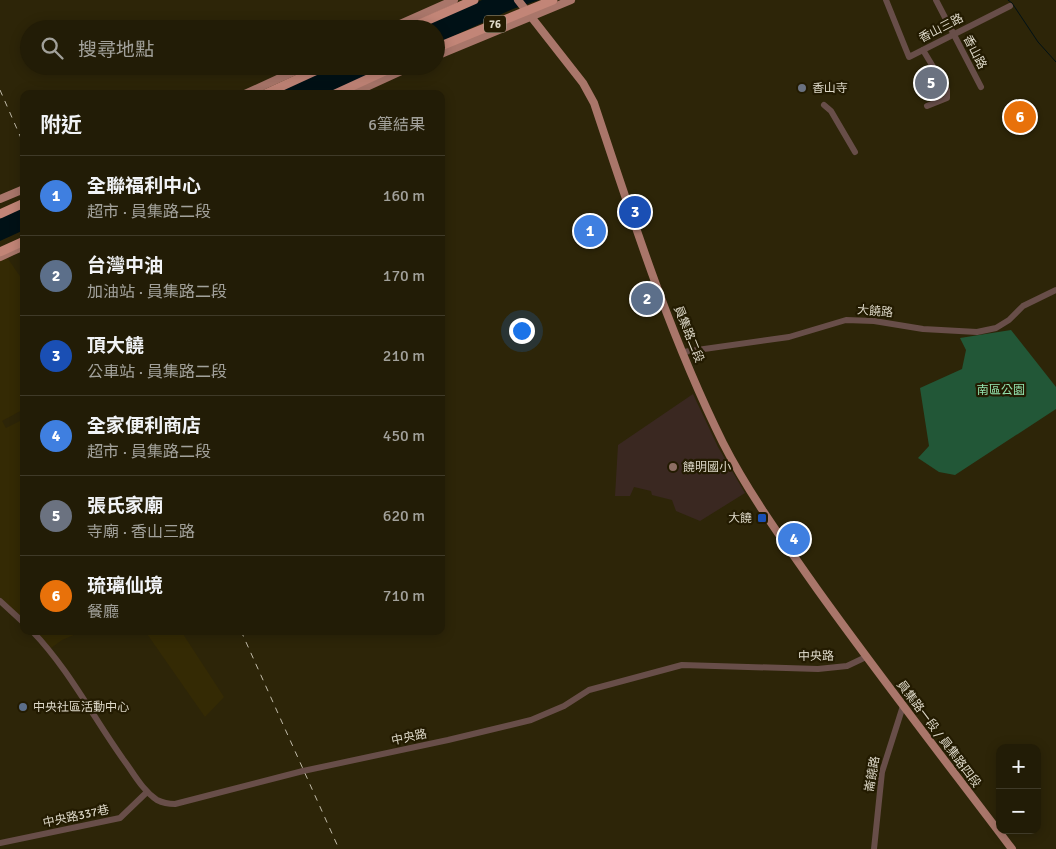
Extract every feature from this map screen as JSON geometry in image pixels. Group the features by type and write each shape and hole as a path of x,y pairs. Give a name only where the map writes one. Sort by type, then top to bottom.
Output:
{"highway":[{"name":"76","path":"428,20 474,0"},
{"name":"76","path":"445,44 553,0"},
{"path":"274,90 306,75"},
{"path":"344,90 376,75"},
{"path":"0,208 20,200"},
{"path":"0,214 20,205"},
{"path":"0,245 20,236"},
{"path":"0,252 20,243"}],"main road":[{"path":"410,20 454,0"},
{"path":"445,52 570,0"},
{"name":"員集路二段","path":"520,3 582,83 594,102 631,218 683,352 724,444 741,474 793,554 866,657"},
{"path":"254,90 286,75"},
{"path":"360,90 392,75"},
{"path":"0,199 20,191"},
{"path":"0,257 20,248"},
{"name":"員集路一段 / 員集路四段","path":"866,657 1012,849"}],"street":[{"name":"香山三路","path":"886,0 909,57 1010,6"},
{"name":"香山路","path":"936,0 981,87"},
{"path":"923,50 948,90 947,98 928,106"},
{"path":"824,105 831,111 855,152"},
{"name":"大饒路","path":"683,352 789,337 846,320 874,321 923,329 977,332 996,328 1009,320 1023,306 1056,290"},
{"path":"0,601 20,620"},
{"name":"中央路","path":"36,635 50,650 95,719 147,792 158,800 175,804 303,771 531,720 564,706 589,690 682,665 818,669 847,666 866,657"},
{"name":"崙饒路","path":"874,849 882,772 903,706"},
{"name":"中央路337巷","path":"0,843 120,818 147,792"}],"shaded area":[{"path":"482,0 539,0 513,9 445,40 445,20 438,20"},
{"path":"315,75 367,75 335,90 282,90"},
{"path":"20,208 20,232 0,241 0,217"},
{"path":"6,256 20,276 20,411 2,421 6,428 20,421 20,617 0,597 0,259"},
{"name":"饒明國小","path":"693,394 718,447 745,493 700,521 676,511 672,500 652,495 651,491 634,487 630,496 615,496 618,445"},
{"path":"38,635 74,635 62,640 51,648"},
{"path":"148,635 184,635 224,697 205,717"}],"green space":[{"name":"南區公園","path":"1011,330 1056,387 1056,409 955,475 939,472 918,458 929,446 920,388 962,369 966,350 960,338"}],"waterway":[{"path":"1008,0 1012,3 1038,42 1056,62"}],"railway":[{"path":"0,90 20,136"},
{"path":"243,635 339,849"}],"place":[{"name":"張氏家廟","path":"931,83"},
{"name":"香山寺","path":"802,88"},
{"name":"琉璃仙境","path":"1020,117"},
{"name":"頂大饒","path":"635,212"},
{"name":"全聯福利中心","path":"590,231"},
{"name":"台灣中油","path":"647,299"},
{"name":"饒明國小","path":"673,467"},
{"name":"大饒","path":"762,518"},
{"name":"全家便利商店","path":"794,539"},
{"name":"中央社區活動中心","path":"23,707"}]}
